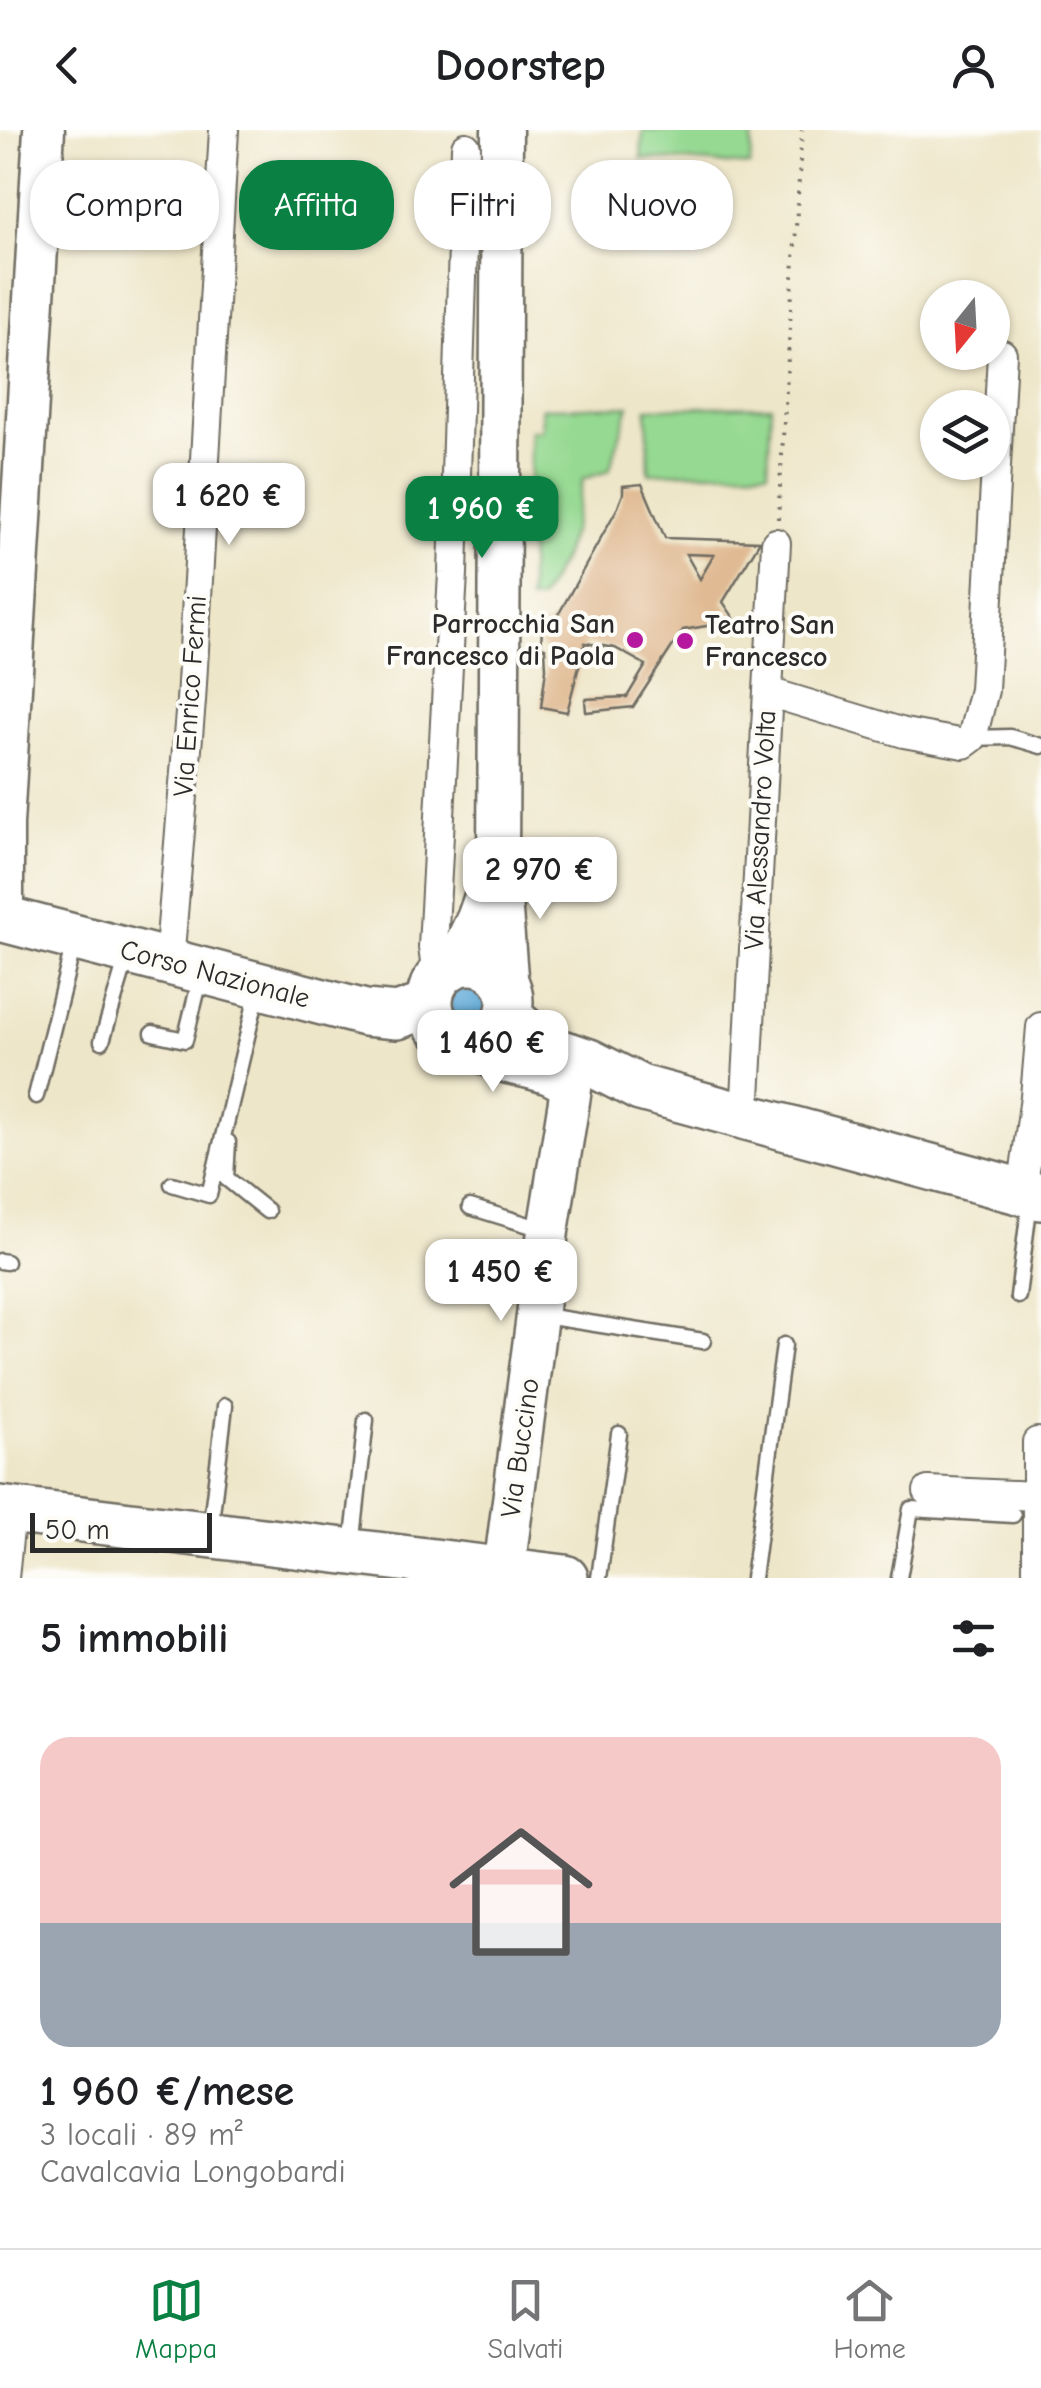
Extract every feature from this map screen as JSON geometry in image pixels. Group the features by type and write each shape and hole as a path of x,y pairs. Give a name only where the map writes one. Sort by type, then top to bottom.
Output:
{"main road":[{"name":"Corso Nazionale","path":"1,923 75,937 380,1016 397,1016 468,962 480,964 502,978 508,1002 544,1048 589,1062 640,1088 1031,1195"},
{"name":"Corso Nazionale","path":"441,983 432,1018 440,1030 464,1042"},
{"path":"464,1042 478,1042 501,1028 508,1002"},
{"path":"6,1510 209,1535 301,1563 351,1553 565,1578"}],"street":[{"path":"1,923 4,792 44,130"},
{"name":"Via Enrico Fermi","path":"167,961 191,701 224,130"},
{"path":"484,138 498,860 508,1002"},
{"path":"441,983 433,947 453,574 484,138"},
{"path":"768,692 904,733 964,744 972,738 984,690 1001,370"},
{"name":"Via Alessandro Volta","path":"745,1116 776,543"},
{"path":"441,983 477,919 498,860"},
{"path":"1031,1195 1041,1027"},
{"name":"Corso Nazionale","path":"464,1042 500,1060 551,1074 571,1089 588,1084 640,1088"},
{"name":"Via Buccino","path":"504,1570 548,1231 571,1089"},
{"path":"1036,1578 1037,1442"},
{"path":"928,1491 1036,1496"},
{"path":"4,1578 6,1510"}],"lane":[{"path":"972,738 1010,737 1041,746"},
{"path":"36,1096 75,937"},
{"path":"153,1033 185,1040 167,961"},
{"path":"102,1041 167,961"},
{"path":"172,1184 209,1195 260,986"},
{"path":"226,1126 226,1178 266,1211"},
{"path":"1018,1296 1031,1195"},
{"path":"470,1208 548,1231"},
{"path":"538,1315 703,1341"},
{"path":"753,1578 784,1345"},
{"path":"209,1535 225,1406"},
{"path":"351,1553 366,1420"},
{"path":"599,1578 619,1434"},
{"path":"899,1578 911,1509 1013,1515"}],"path":[{"path":"776,543 802,130"}],"green space":[{"path":"643,130 753,130 750,166 733,165 733,160 641,158"},
{"path":"629,406 609,471 583,479 562,560 540,600 529,601 530,431 542,430 541,408"},
{"path":"771,406 768,471 649,473 647,408"}],"water":[{"path":"470,981 485,987 491,1002 485,1017 470,1023 455,1017 449,1002 455,987"}],"building":[{"path":"642,484 665,538 760,541 723,602 736,621 683,630 633,707 586,712 585,699 627,697 646,665 615,648 585,643 567,712 541,707 546,669 542,626 557,617 618,507 623,486","holes":["686,554 714,555 700,579"]}],"place":[{"name":"Parrocchia San Francesco di Paola","path":"635,640"},
{"name":"Teatro San Francesco","path":"685,641"}]}
